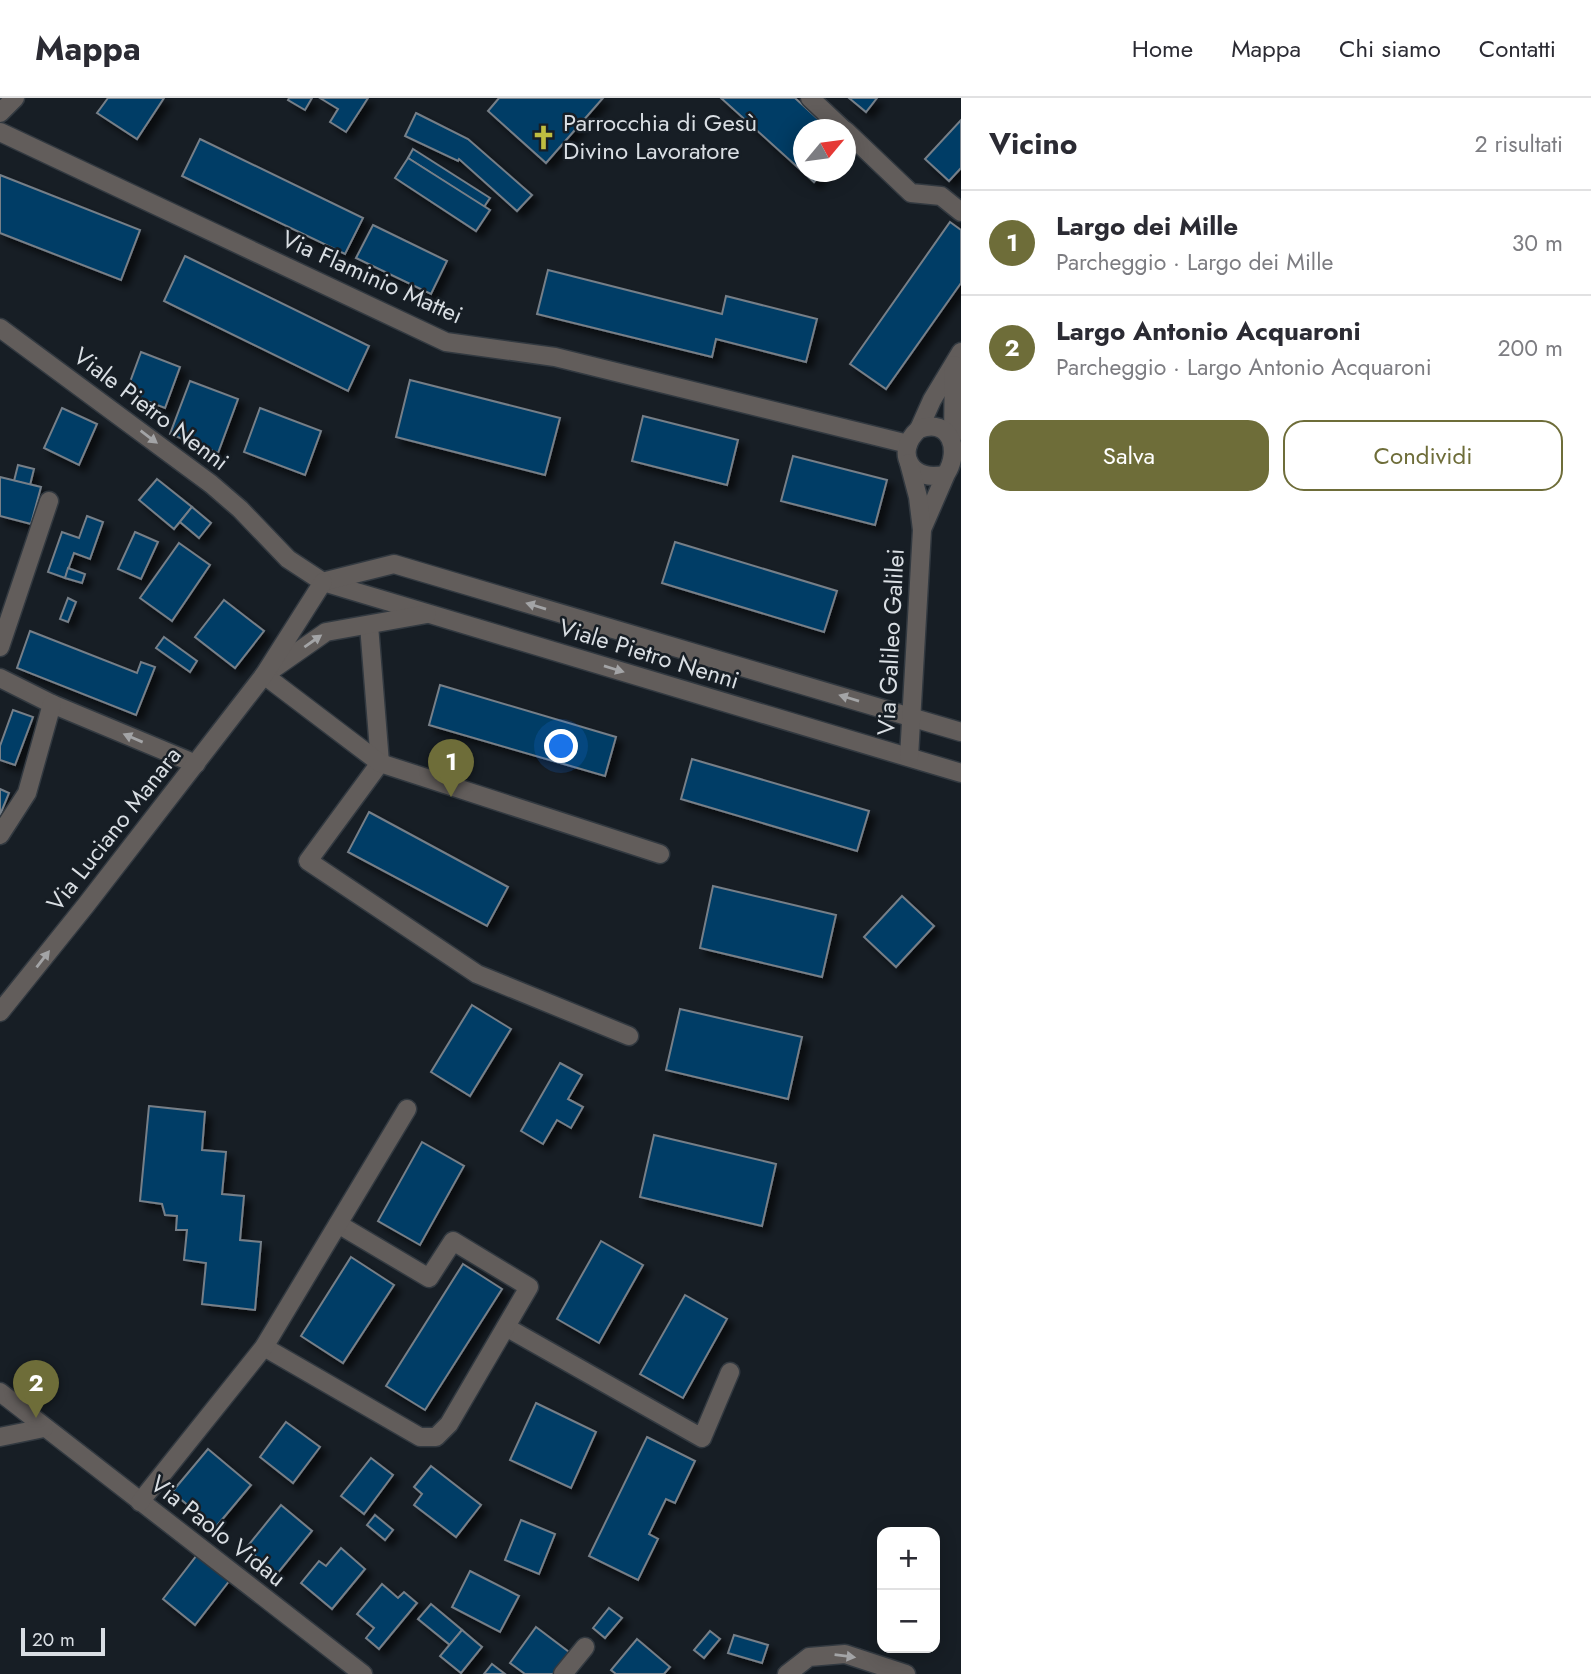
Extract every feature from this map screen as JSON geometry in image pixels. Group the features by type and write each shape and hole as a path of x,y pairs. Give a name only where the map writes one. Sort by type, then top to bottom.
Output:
{"street":[{"path":"0,113 15,98"},
{"path":"810,98 833,119"},
{"name":"Via Flaminio Mattei","path":"0,132 446,342 555,357 913,437"},
{"path":"856,140 911,193 941,196 961,212"},
{"name":"Viale Pietro Nenni","path":"3,332 95,396 211,484 240,509 288,559 323,582 961,773"},
{"path":"957,357 953,435 958,446 958,455 953,468 946,474 933,478 914,470 906,453 957,357"},
{"path":"913,437 936,426 953,435"},
{"name":"Via Galileo Galilei","path":"909,463 918,497 922,530 909,757"},
{"name":"Via Galileo Galilei","path":"922,530 946,474"},
{"path":"0,647 50,501"},
{"name":"Viale Pietro Nenni","path":"323,582 394,564 961,732"},
{"path":"264,675 323,582"},
{"path":"264,675 326,632 431,614"},
{"path":"369,625 380,763 308,861 477,974 629,1036"},
{"path":"264,675 380,763 660,854"},
{"name":"Via Luciano Manara","path":"0,1012 264,675"},
{"path":"0,678 52,704 196,764"},
{"path":"0,835 27,793 52,704"},
{"path":"140,1502 264,1348 407,1109"},
{"path":"264,1348 420,1437 436,1437 449,1424 529,1287 453,1241 429,1278 338,1224"},
{"path":"506,1327 702,1438 730,1372"},
{"name":"Via Paolo Vidau","path":"0,1392 362,1674"},
{"path":"0,1437 44,1427"},
{"path":"563,1674 585,1647"},
{"path":"787,1674 809,1657 845,1654 906,1674"}],"building":[{"path":"108,98 164,98 137,139 97,113"},
{"path":"312,98 305,110 288,100"},
{"path":"320,98 368,98 346,132 330,122 338,109"},
{"name":"Parrocchia di Gesù Divino Lavoratore","path":"499,98 603,98 546,163 488,111"},
{"path":"721,98 795,98 818,119 793,119 793,163"},
{"path":"849,98 877,98 866,112"},
{"path":"416,113 468,139 532,195 517,211 459,159 458,161 405,136"},
{"path":"961,120 961,168 949,181 925,159"},
{"path":"200,139 363,218 345,254 182,176"},
{"path":"413,149 490,198 484,207 408,158"},
{"path":"408,158 490,210 476,231 395,178"},
{"path":"0,175 140,230 121,280 0,233"},
{"path":"950,222 961,230 961,283 886,389 850,364"},
{"path":"373,225 447,261 431,294 356,258"},
{"path":"185,256 369,346 348,391 164,301"},
{"path":"548,270 722,314 726,296 817,319 806,362 716,339 712,357 537,314"},
{"path":"141,352 180,367 165,408 126,393"},
{"path":"410,380 560,418 545,475 396,437"},
{"path":"190,381 238,399 218,453 170,434"},
{"path":"62,408 97,424 79,465 44,448"},
{"path":"260,408 321,431 305,475 244,452"},
{"path":"643,416 738,440 727,485 632,461"},
{"path":"793,456 887,480 875,525 781,501"},
{"path":"18,465 34,469 30,485 14,481"},
{"path":"0,477 41,487 31,524 0,516"},
{"path":"157,479 192,507 174,529 139,500"},
{"path":"192,507 211,523 199,538 180,522"},
{"path":"87,516 103,522 90,559 74,553 65,578 48,572 62,532 79,538"},
{"path":"135,532 158,542 141,579 118,569"},
{"path":"675,542 837,591 824,632 662,583"},
{"path":"179,543 210,565 172,621 140,598"},
{"path":"68,568 85,574 82,583 65,578"},
{"path":"68,598 76,602 68,622 60,619"},
{"path":"224,600 264,631 235,668 195,637"},
{"path":"30,631 137,673 141,662 155,667 136,715 17,668"},
{"path":"164,637 197,661 190,672 156,648"},
{"path":"440,685 616,737 605,776 429,725"},
{"path":"13,710 33,717 15,765 0,760 0,746"},
{"path":"692,759 869,811 857,851 681,799"},
{"path":"0,789 9,793 0,815"},
{"path":"369,812 508,887 487,926 348,852"},
{"path":"713,886 836,915 822,977 700,948"},
{"path":"902,896 934,926 896,967 864,937"},
{"path":"472,1005 511,1029 470,1096 431,1072"},
{"path":"680,1009 802,1037 788,1099 666,1070"},
{"path":"560,1063 582,1075 568,1099 583,1107 571,1128 557,1120 543,1144 521,1131"},
{"path":"149,1106 205,1112 202,1150 226,1152 222,1194 244,1196 240,1240 261,1242 255,1310 202,1304 206,1263 184,1260 187,1230 176,1230 177,1216 165,1215 162,1204 140,1201"},
{"path":"654,1135 776,1164 762,1226 640,1197"},
{"path":"422,1142 464,1166 420,1245 378,1221"},
{"path":"601,1241 643,1265 599,1343 557,1319"},
{"path":"351,1257 394,1285 343,1363 301,1336"},
{"path":"463,1264 502,1289 425,1410 386,1386"},
{"path":"685,1295 727,1319 683,1398 640,1374"},
{"path":"536,1403 596,1432 571,1488 510,1460"},
{"path":"286,1422 320,1447 293,1483 260,1457"},
{"path":"647,1437 695,1461 675,1503 666,1499 649,1534 658,1539 638,1580 589,1556"},
{"path":"208,1449 251,1485 215,1528 172,1492"},
{"path":"371,1458 393,1475 364,1514 341,1496"},
{"path":"431,1466 481,1505 456,1537 414,1505 422,1494 414,1487"},
{"path":"281,1505 312,1531 277,1574 246,1548"},
{"path":"375,1515 393,1530 385,1540 367,1525"},
{"path":"521,1520 555,1534 539,1574 505,1560"},
{"path":"341,1548 365,1569 332,1609 301,1583 319,1561 326,1566"},
{"path":"197,1555 230,1580 195,1625 163,1599"},
{"path":"470,1571 519,1596 500,1632 452,1607"},
{"path":"382,1584 398,1598 404,1592 417,1603 379,1649 366,1638 374,1628 357,1614"},
{"path":"431,1604 462,1630 450,1645 418,1619"},
{"path":"609,1608 622,1618 605,1638 593,1628"},
{"path":"536,1627 569,1652 553,1674 525,1674 510,1663"},
{"path":"462,1630 482,1647 461,1673 440,1656"},
{"path":"710,1631 720,1639 704,1658 694,1650"},
{"path":"734,1635 768,1645 762,1663 728,1653"},
{"path":"637,1639 670,1667 664,1674 616,1674 611,1670"},
{"path":"492,1664 505,1674 484,1674"}],"place":[{"name":"Parrocchia di Gesù Divino Lavoratore","path":"543,137"},
{"name":"Largo dei Mille","path":"451,797"},
{"name":"Largo Antonio Acquaroni","path":"36,1418"}]}
